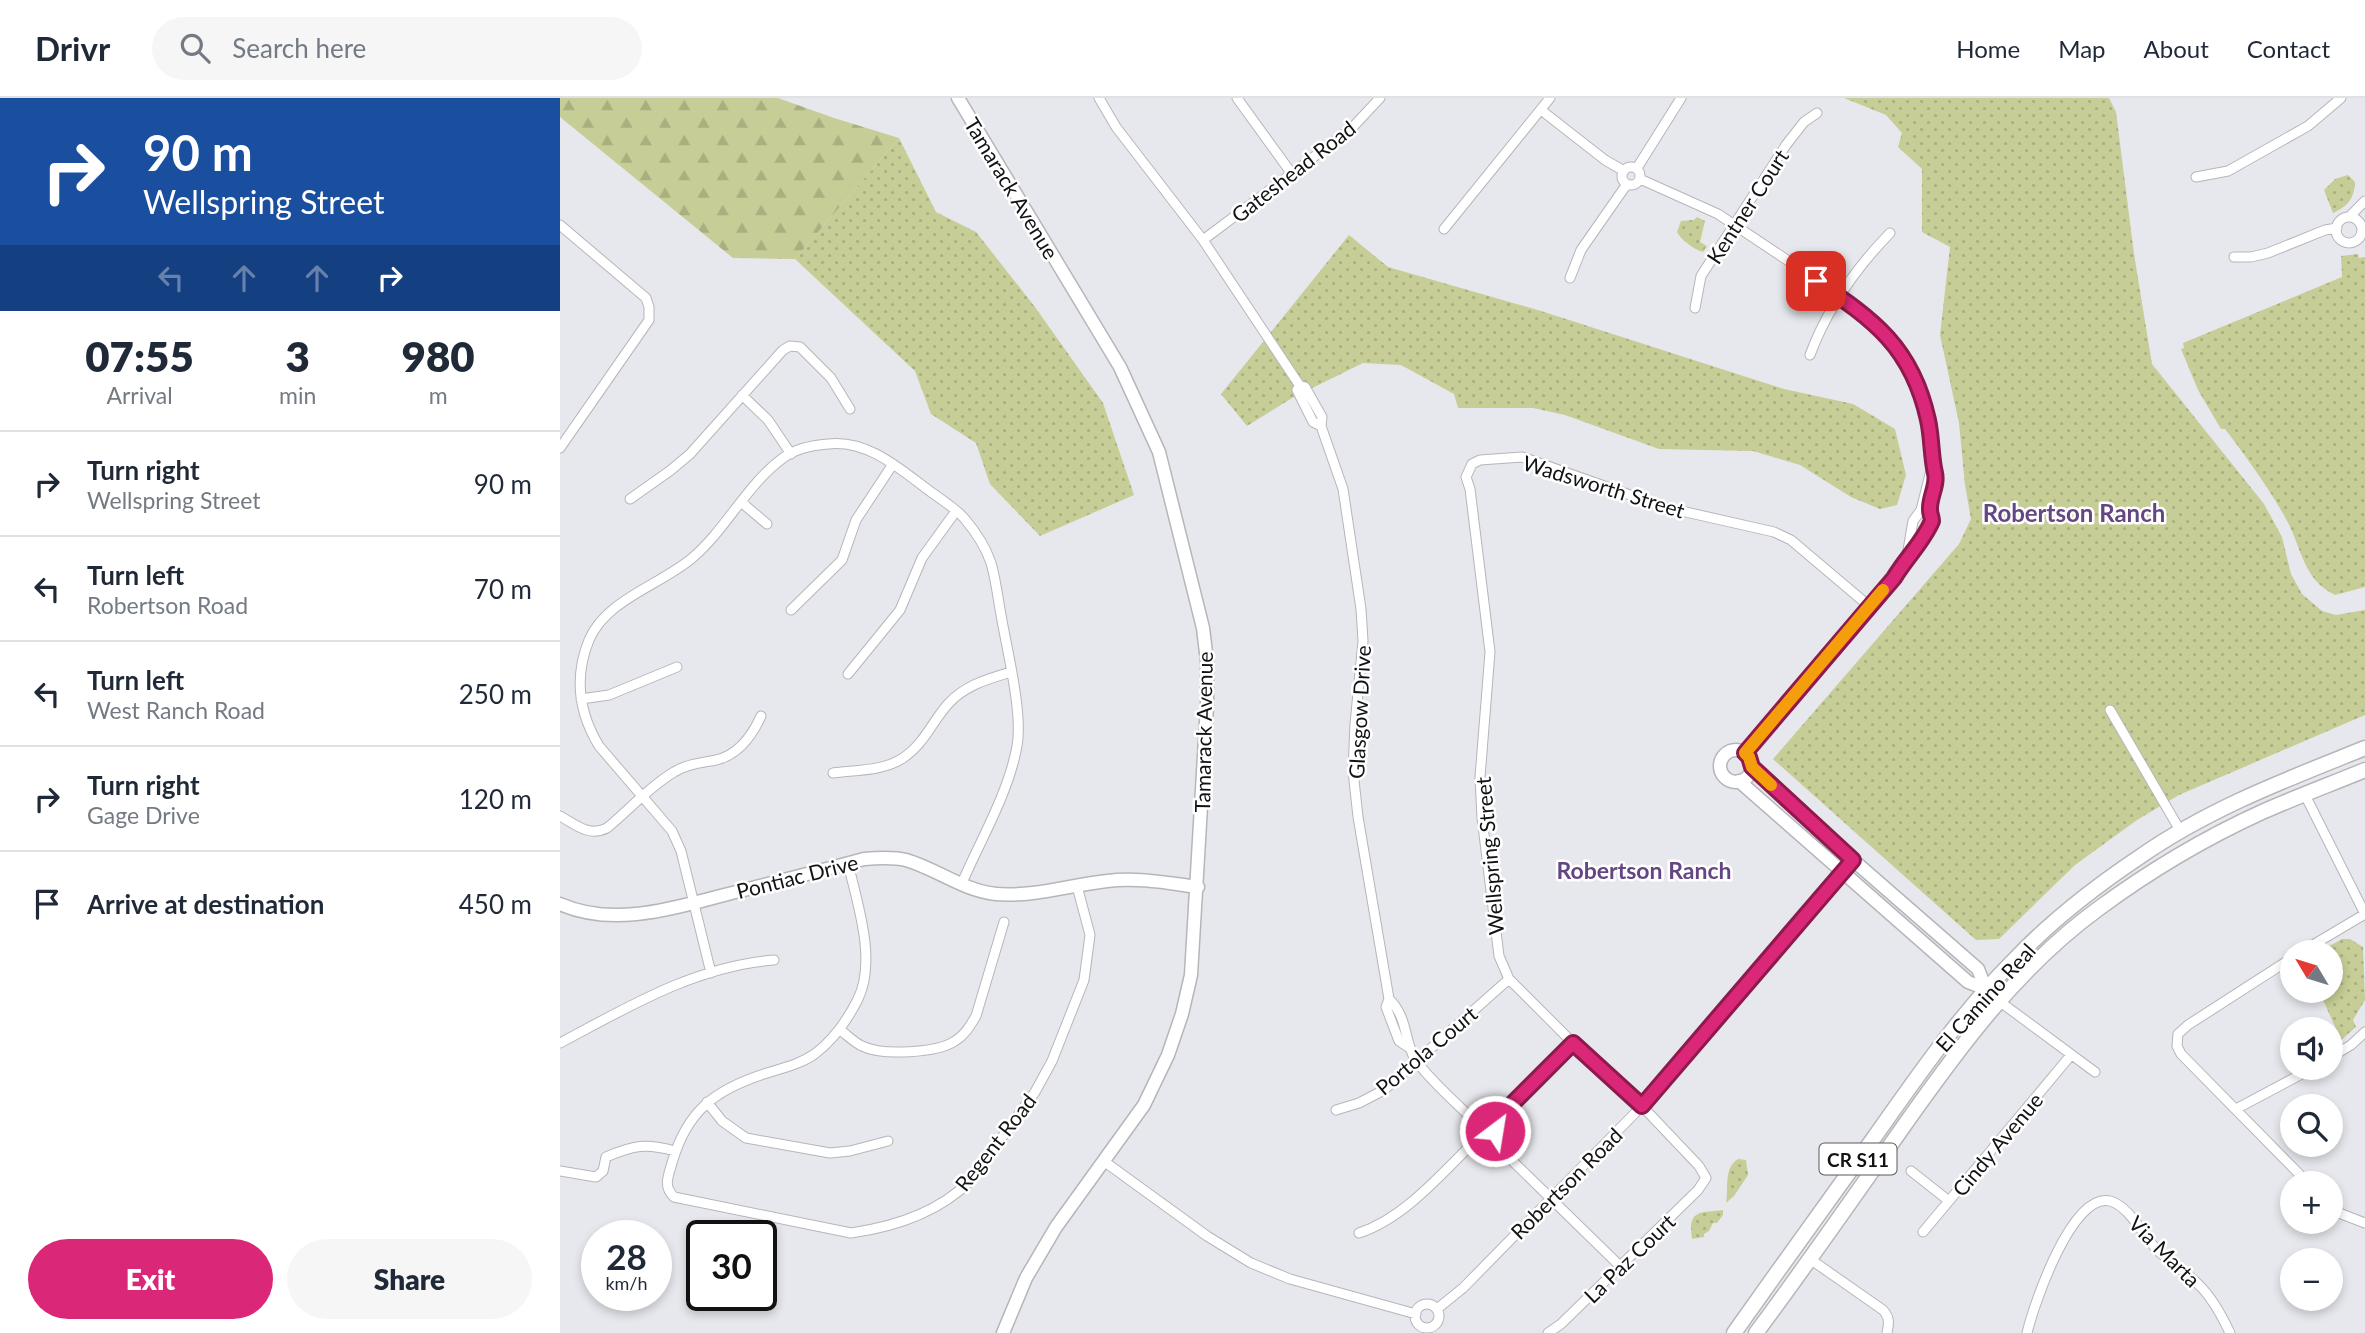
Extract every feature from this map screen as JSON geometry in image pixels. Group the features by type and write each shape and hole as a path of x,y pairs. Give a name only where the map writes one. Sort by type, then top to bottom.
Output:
{"main road":[{"name":"Tamarack Avenue","path":"958,98 1120,367 1159,452 1203,628 1207,661 1198,887 1191,975 1175,1035 1144,1105 1056,1227 1026,1278 1003,1333"},
{"name":"El Camino Real","path":"1734,1333 1928,1061 1986,989 2016,957 2086,895 2143,854 2181,831 2255,793 2365,748"},
{"path":"1986,989 1979,970 1752,767 1745,753 1731,751 1726,754 1721,763 1725,777 1739,782 1968,982 1986,989 1999,1001"},
{"path":"1739,782 1748,776 1752,767"},
{"name":"El Camino Real","path":"1756,1333 1960,1047 1999,1001 2061,939 2097,909 2218,834 2365,770"},
{"name":"Pontiac Drive","path":"560,904 608,916 646,914 877,858 905,860 987,892 1026,895 1109,880 1142,879 1198,887"}],"street":[{"name":"Glasgow Drive","path":"1099,98 1116,127 1203,240 1300,386 1297,390 1313,422 1321,426 1343,489 1361,609 1363,641 1354,724 1353,771 1358,817 1389,999 1386,1007 1397,1022 1399,1041 1408,1046 1417,1062 1477,1124"},
{"path":"1237,98 1292,174"},
{"name":"Gateshead Road","path":"1203,240 1351,129 1380,98"},
{"path":"1444,229 1550,98"},
{"path":"1637,168 1681,98"},
{"path":"2196,177 2228,171 2308,126 2341,98"},
{"path":"1541,110 1605,160 1624,171"},
{"name":"Kentner Court","path":"1695,308 1701,276 1786,145 1804,122 1817,113"},
{"path":"1627,184 1623,179 1624,171 1628,167 1637,168"},
{"path":"1627,184 1636,184 1640,179 1637,168"},
{"path":"1640,179 1706,208 1735,225 1879,326 1906,360 1928,421 1932,466 1926,511 1913,521 1907,556 1894,578 1745,753"},
{"path":"1570,278 1581,250 1627,184"},
{"path":"2364,202 2360,236 2351,242 2340,239 2337,228 2342,219 2349,217 2359,204 2364,202"},
{"path":"2349,217 2360,223"},
{"path":"560,225 646,298 649,307 649,320 560,448"},
{"path":"2234,257 2259,255 2337,228"},
{"path":"1810,355 1821,326 1839,296 1890,233"},
{"path":"630,499 690,454 783,350 790,346 800,347 831,378 850,409"},
{"path":"742,395 768,420 791,454"},
{"path":"711,972 681,851 672,831 599,746 590,731 581,699 579,681 582,661 590,638 600,622 616,607 691,559 753,486 783,458 805,449 834,444 858,447 882,456 956,511 977,535 991,563 1011,672 1018,726 1017,746 1008,778 962,883"},
{"name":"Wadsworth Street","path":"1479,460 1522,457 1664,507 1774,532 1791,540 1869,606"},
{"name":"Wellspring Street","path":"1479,460 1468,469 1466,477 1486,605 1490,652 1480,777 1482,818 1499,956 1509,979 1642,1106 1699,1166 1706,1178"},
{"path":"791,610 842,560 856,520 893,464"},
{"path":"741,502 766,524"},
{"path":"848,674 900,610 922,558 956,511"},
{"path":"1907,556 1916,549 1930,526 1932,516 1926,511"},
{"path":"581,699 609,695 677,667"},
{"path":"833,772 883,766 901,760 922,743 950,702 967,688 1011,672"},
{"path":"2109,710 2181,831"},
{"path":"560,816 590,832 599,832 677,770 719,759 733,752 756,727 761,716"},
{"path":"2305,795 2365,914 2321,940"},
{"name":"Robertson Road","path":"1437,1309 1463,1288 1552,1200 1642,1106 1853,860"},
{"path":"848,863 866,942 863,985 859,998 840,1030 816,1053 797,1063 743,1080 720,1091 706,1102 722,1121 746,1138 830,1153 888,1141"},
{"name":"Regent Road","path":"706,1102 687,1126 675,1151 666,1184 668,1192 674,1197 850,1233 872,1230 936,1208 970,1181 1035,1092 1052,1061 1084,980 1090,935 1077,886"},
{"path":"840,1030 863,1046 887,1053 944,1047 957,1041 968,1030 976,1016 1004,922"},
{"path":"560,1043 663,990 711,972 774,960"},
{"path":"2280,966 2178,1034 2177,1045 2181,1054 2296,1171"},
{"name":"Portola Court","path":"1336,1110 1359,1103 1384,1090 1509,979"},
{"path":"1999,1001 2095,1072"},
{"path":"2343,1050 2365,1032"},
{"path":"1493,1125 1573,1043"},
{"name":"Cindy Avenue","path":"1923,1231 2071,1055"},
{"path":"2236,1109 2290,1080"},
{"path":"1486,1121 1493,1125 1495,1131 1491,1140 1484,1142 1477,1139 1474,1130 1477,1124 1486,1121"},
{"path":"1359,1233 1375,1228 1396,1215 1477,1139"},
{"path":"1491,1140 1620,1266"},
{"path":"560,1171 596,1177 603,1171 606,1157 627,1148 654,1145 675,1151"},
{"path":"1104,1161 1207,1236 1251,1263 1290,1279 1416,1314"},
{"path":"1911,1171 1949,1201"},
{"name":"La Paz Court","path":"1548,1333 1561,1324 1698,1190 1706,1178"},
{"name":"Via Marta","path":"2027,1333 2033,1308 2049,1268 2084,1211 2101,1200 2122,1206 2158,1250 2199,1285 2216,1306 2230,1333"},
{"path":"2343,1215 2365,1223"},
{"path":"1810,1259 1883,1310 1888,1316 1887,1333"},
{"path":"1424,1305 1432,1305 1439,1314 1438,1322 1429,1328 1419,1324 1416,1314 1424,1305"}],"green space":[{"path":"560,98 778,98 899,138 795,259 733,258 560,117"},
{"path":"1844,98 2109,98 2116,112 2134,254 2152,364 2264,504 2282,537 2291,574 2302,594 2322,611 2336,615 2365,610 2365,715 2179,795 2137,820 2075,865 1999,939 1976,940 1773,759 1959,544 1971,519 1959,423 1940,335 1950,247 1922,232 1922,169 1898,147 1902,133 1886,115"},
{"path":"899,138 936,212 976,232 1035,307 1103,403 1134,495 1040,536 990,484 976,443 931,414 915,371 795,259"},
{"path":"2348,175 2355,182 2352,197 2343,208 2333,213 2324,190 2335,179"},
{"path":"1697,217 1705,221 1700,242 1707,246 1703,252 1689,244 1677,232 1681,221 1694,220"},
{"path":"1349,235 1388,267 1541,311 1784,389 1853,404 1895,429 1906,475 1897,505 1880,509 1851,497 1800,465 1753,451 1659,449 1565,415 1533,408 1458,408 1454,394 1401,365 1363,363 1292,398 1247,426 1221,394"},
{"path":"2358,254 2359,258 2365,257 2365,587 2335,595 2324,588 2309,571 2279,507 2225,429 2221,429 2198,390 2181,349 2184,348 2183,343 2342,277 2341,256"},
{"path":"2350,939 2363,947 2365,1000 2353,1020 2356,1027 2343,1038 2343,1017 2331,1017 2324,1003 2343,1003 2343,940 2340,940"},
{"path":"1738,1159 1746,1160 1748,1175 1726,1203 1728,1173"},
{"path":"1723,1210 1723,1215 1717,1223 1713,1223 1704,1237 1692,1239 1693,1218 1701,1213"}],"slow traffic":[{"path":"1771,785 1752,767 1745,753 1883,590"}],"district":[{"name":"Robertson Ranch","path":"2074,512"},
{"name":"Robertson Ranch","path":"1644,870"}],"route":[{"path":"1495,1131 1493,1125 1500,1116 1573,1043 1642,1106 1853,860 1752,767 1745,753 1894,578 1907,556 1916,549 1932,521 1930,512 1936,474 1932,466 1924,406 1903,355 1879,326 1850,302 1816,281"}]}
